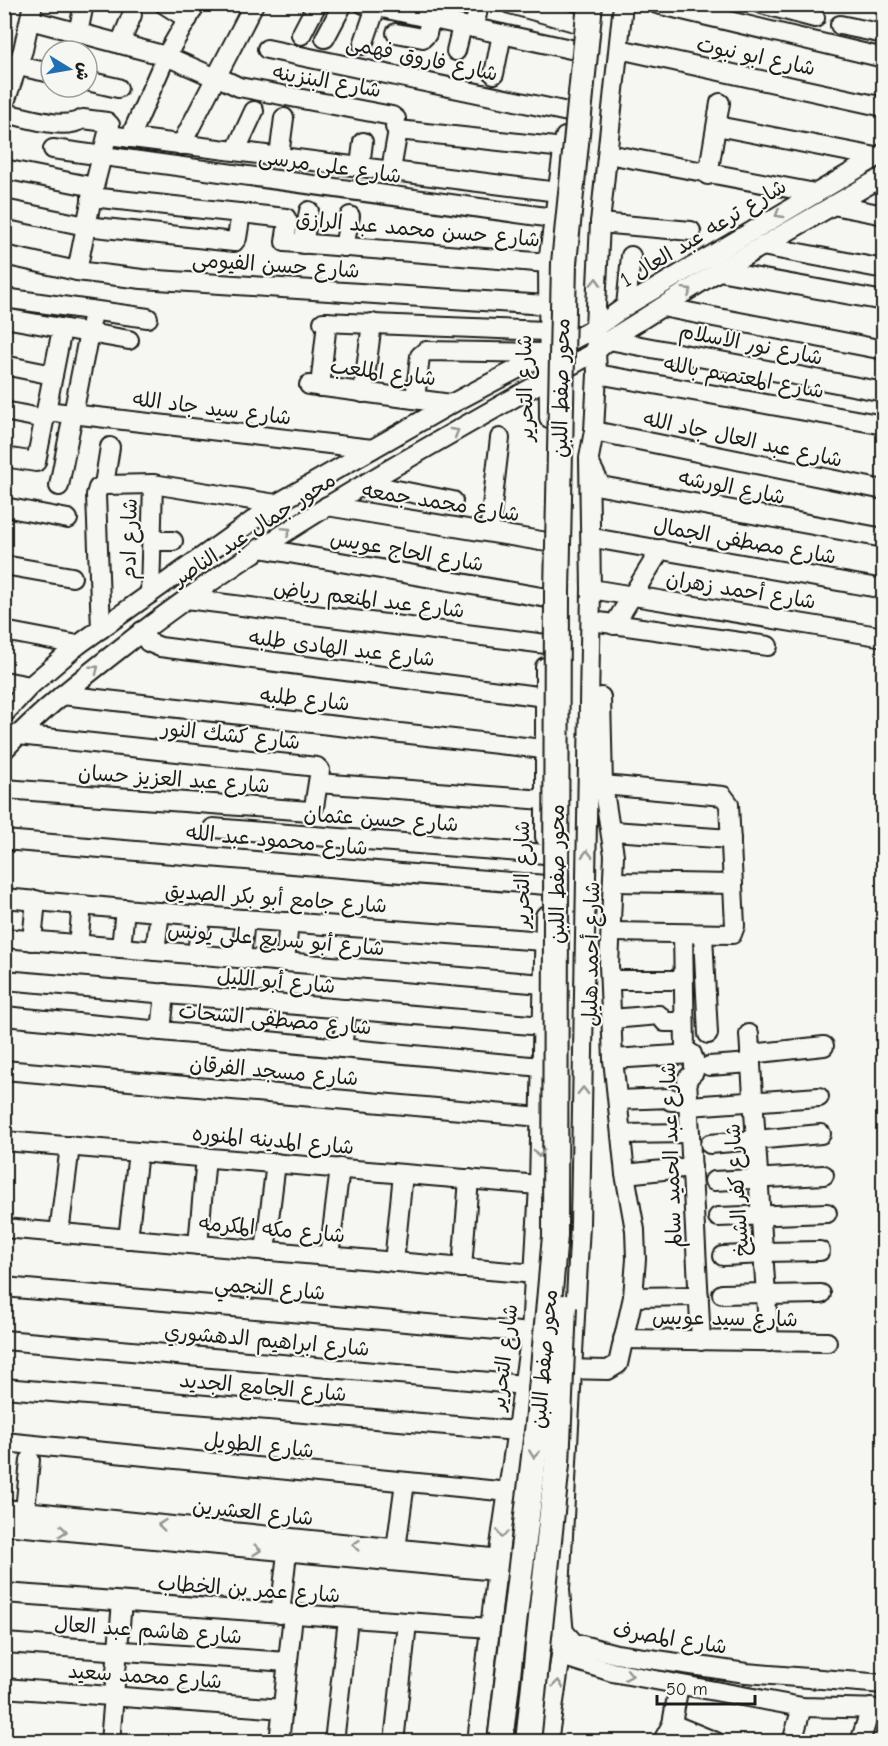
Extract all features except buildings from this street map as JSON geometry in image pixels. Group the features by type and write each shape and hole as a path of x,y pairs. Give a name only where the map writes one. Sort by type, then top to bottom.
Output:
{"main road":[{"name":"محور صفط اللبن","path":"528,1742 557,1464 568,1218 566,591 572,275 581,148 598,4"},
{"name":"محور صفط اللبن","path":"500,1742 538,1423 555,1236 557,604 564,263 583,11"}],"street":[{"path":"78,33 84,4"},
{"path":"130,138 165,56 192,11 164,4"},
{"path":"182,145 254,4"},
{"path":"301,35 318,4"},
{"path":"325,38 343,4"},
{"path":"456,51 479,4"},
{"path":"510,4 583,11"},
{"path":"548,1742 563,1641 560,1590 574,1369 580,1225 595,589 589,458 594,431 597,374 595,328 600,223 623,4"},
{"path":"657,4 704,10 884,57"},
{"path":"762,4 815,18"},
{"path":"363,45 379,6 575,50"},
{"name":"شارع التحرير","path":"477,1742 497,1565 526,1377 535,1274 546,885 543,748 549,377 546,304 553,219 575,50 583,11"},
{"path":"4,105 31,12 78,33 165,56 216,77"},
{"path":"120,44 132,15"},
{"path":"396,33 423,38 427,34 430,19"},
{"path":"840,25 884,33"},
{"path":"494,74 502,34"},
{"name":"شارع فاروق فهمى","path":"267,49 568,112"},
{"name":"شارع ابو نبوت","path":"619,49 884,107"},
{"path":"12,75 39,74"},
{"name":"شارع البنزينه","path":"216,77 246,89 392,116 396,119 395,127 398,130"},
{"path":"99,84 118,88"},
{"path":"708,175 720,103"},
{"path":"236,150 254,111"},
{"path":"4,112 66,124 76,124 83,119 107,122 110,125 101,156 77,271"},
{"path":"279,156 284,118"},
{"path":"717,126 880,155"},
{"path":"391,170 398,130 564,148"},
{"path":"108,135 558,192"},
{"path":"360,166 363,142"},
{"name":"شارع على مرسى","path":"52,149 553,219"},
{"path":"608,154 708,175 815,193"},
{"name":"شارع ترعه عبد العال 1","path":"547,353 595,328 626,306 880,155"},
{"name":"شارع حسن محمد عبد الرازق","path":"4,169 93,192 286,218 288,222 284,241 548,263"},
{"name":"شارع ترعه عبد العال 1","path":"549,377 595,352 609,340 719,271 884,176"},
{"path":"833,205 884,215"},
{"path":"4,209 86,226 234,242 237,238 241,213"},
{"path":"303,244 309,211"},
{"path":"344,247 350,216"},
{"path":"600,223 691,231"},
{"path":"762,246 884,269"},
{"name":"شارع حسن الفيومى","path":"4,255 77,271 142,279 546,304"},
{"path":"626,306 632,256"},
{"path":"719,271 884,301"},
{"path":"4,298 148,318"},
{"path":"662,307 884,350"},
{"path":"59,486 93,312"},
{"path":"4,318 129,340"},
{"name":"شارع الملعب","path":"372,323 325,322 315,386 451,404"},
{"path":"363,393 372,323 546,331"},
{"path":"4,457 33,463 37,461 62,329"},
{"name":"شارع نور الاسلام","path":"609,340 884,392"},
{"path":"415,399 420,356 426,351 547,353"},
{"name":"محور جمال عبد الناصر","path":"4,714 30,686 78,645 276,504 451,404 547,353"},
{"path":"4,365 53,375"},
{"name":"شارع المعتصم بالله","path":"597,374 884,425"},
{"name":"محور جمال عبد الناصر","path":"4,750 11,734 142,631 260,548 327,506 549,377"},
{"name":"شارع سيد جاد الله","path":"4,411 46,415 73,414 372,449"},
{"name":"شارع عبد العال جاد الله","path":"594,431 884,490"},
{"path":"489,532 500,438"},
{"path":"104,485 110,447"},
{"path":"589,458 594,476 601,486"},
{"path":"101,629 96,495 98,488 104,485 153,484 276,504"},
{"name":"شارع ادم","path":"150,594 153,484"},
{"path":"366,484 453,501"},
{"name":"شارع الورشه","path":"601,486 884,538"},
{"name":"شارع أحمد هليل","path":"526,1377 574,1369 612,1369 618,1364 633,1297 635,1230 625,1174 614,1059 610,980 614,882 612,831 603,785 607,624 595,589 601,486"},
{"name":"شارع محمد جمعه","path":"327,506 547,542"},
{"path":"4,507 68,519"},
{"name":"شارع مصطفى الجمال","path":"599,539 884,589"},
{"path":"152,541 173,541"},
{"name":"شارع الحاج عويس","path":"260,548 547,598"},
{"path":"607,624 633,595 661,549"},
{"path":"4,565 72,577"},
{"name":"شارع أحمد زهران","path":"595,589 884,637"},
{"name":"شارع عبد المنعم رياض","path":"186,599 546,644"},
{"path":"607,624 768,646"},
{"path":"4,631 78,645"},
{"name":"شارع عبد الهادى طلبه","path":"142,631 147,642 160,647 544,697"},
{"path":"4,681 30,686"},
{"name":"شارع طلبه","path":"62,695 543,748"},
{"name":"شارع كشك النور","path":"11,734 317,767 320,770 318,783"},
{"path":"318,783 544,800"},
{"name":"شارع عبد العزيز حسان","path":"4,789 310,811 314,807 318,783"},
{"path":"603,785 723,796 729,804 731,838 734,931 728,935 611,932"},
{"name":"شارع حسن عثمان","path":"213,828 545,854"},
{"path":"612,831 731,838"},
{"name":"شارع محمود عبد الله","path":"4,840 546,885"},
{"path":"614,882 733,884"},
{"name":"شارع جامع أبو بكر الصديق","path":"4,898 201,916 544,941"},
{"path":"32,941 36,900"},
{"path":"78,945 82,905"},
{"path":"121,948 125,909"},
{"path":"155,951 160,912"},
{"path":"196,955 201,916"},
{"path":"241,958 245,919"},
{"path":"285,962 289,922"},
{"name":"شارع عبد الحميد سالم","path":"683,934 685,1048 692,1054 694,1072 687,1078 701,1341"},
{"path":"703,934 708,1034"},
{"name":"شارع أبو سريع على يونس","path":"4,938 543,984"},
{"name":"شارع أبو الليل","path":"4,980 543,1026"},
{"path":"610,980 683,980"},
{"path":"161,1030 165,993"},
{"path":"342,1048 346,1009"},
{"path":"612,1019 658,1015 665,1022 684,1022"},
{"name":"شارع مصطفى الشحات","path":"4,1016 541,1067"},
{"name":"شارع كفر الشيخ","path":"749,1034 769,1342"},
{"path":"709,1066 824,1046"},
{"path":"614,1059 692,1054"},
{"name":"شارع مسجد الفرقان","path":"4,1070 540,1117"},
{"path":"618,1100 670,1098 671,1101 689,1103 753,1102 819,1097"},
{"path":"622,1134 690,1133"},
{"path":"710,1144 821,1134"},
{"name":"شارع المدينه المنوره","path":"4,1141 538,1185"},
{"path":"58,1233 70,1146"},
{"path":"128,1239 138,1152"},
{"path":"198,1245 206,1157"},
{"path":"265,1251 276,1163"},
{"path":"625,1174 692,1167"},
{"path":"329,1256 340,1168"},
{"path":"394,1262 403,1174"},
{"path":"714,1181 824,1175"},
{"path":"462,1268 469,1179"},
{"path":"718,1216 826,1213"},
{"name":"شارع مكه المكرمه","path":"4,1228 535,1274"},
{"path":"723,1256 820,1251"},
{"name":"شارع النجمي","path":"4,1287 531,1333"},
{"path":"722,1294 821,1294"},
{"path":"633,1297 699,1296"},
{"name":"شارع سيد عويس","path":"623,1339 827,1342"},
{"name":"شارع ابراهيم الدهشوري","path":"4,1340 526,1377"},
{"name":"شارع الجامع الجديد","path":"4,1388 518,1431"},
{"name":"شارع الطويل","path":"4,1442 508,1492"},
{"path":"25,1511 30,1460"},
{"path":"396,1550 405,1482"},
{"name":"شارع العشرين","path":"4,1509 396,1550 497,1565"},
{"name":"شارع العشرين","path":"4,1525 287,1553 497,1565"},
{"path":"279,1742 288,1662 287,1553"},
{"name":"شارع المصرف","path":"497,1565 522,1562 536,1570 571,1659 585,1666 802,1707 877,1709"},
{"name":"شارع عمر بن الخطاب","path":"4,1593 490,1628"},
{"path":"110,1742 122,1602"},
{"path":"334,1742 348,1619"},
{"path":"394,1742 407,1623"},
{"name":"شارع المصرف","path":"563,1641 585,1647 746,1673 884,1684"},
{"name":"شارع هاشم عبد العال","path":"4,1642 288,1662"},
{"path":"660,1681 662,1660"},
{"path":"662,1742 672,1724 679,1685"},
{"name":"شارع محمد سعيد","path":"4,1688 283,1709"},
{"path":"792,1742 802,1707"},
{"path":"860,1742 877,1709"},
{"path":"672,1724 716,1742"}]}
